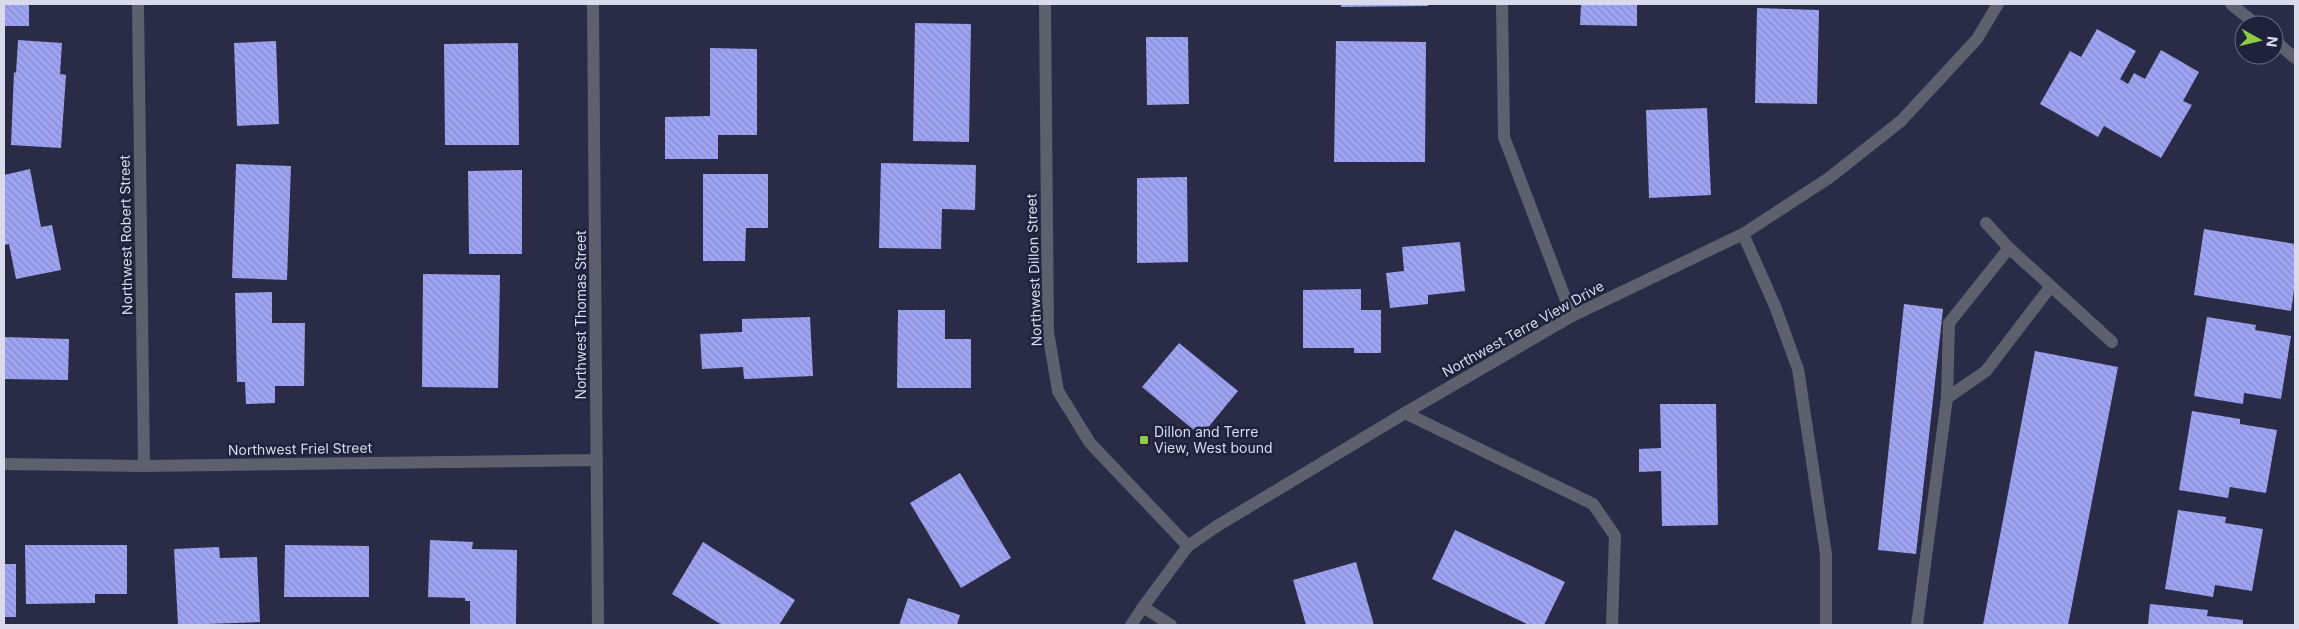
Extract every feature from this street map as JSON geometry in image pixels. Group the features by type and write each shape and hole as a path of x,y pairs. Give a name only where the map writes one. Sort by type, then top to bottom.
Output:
{"street":[{"name":"Northwest Robert Street","path":"138,4 144,466"},
{"name":"Northwest Thomas Street","path":"593,4 598,625"},
{"name":"Northwest Dillon Street","path":"1045,4 1048,332 1058,391 1090,443 1188,546"},
{"path":"1502,4 1504,137 1572,316"},
{"name":"Northwest Terre View Drive","path":"1132,625 1142,607 1188,546 1217,526 1405,412 1572,316 1743,234 1829,178 1901,121 1977,39 1998,4"},
{"path":"2231,4 2245,15"},
{"path":"2284,49 2295,58"},
{"path":"1986,223 2010,248 2112,342"},
{"path":"1743,234 1775,306 1798,369 1826,554 1826,625"},
{"path":"1917,625 1947,398 1949,323 2010,248"},
{"path":"1947,398 1986,371 2051,286"},
{"path":"1405,412 1593,504 1615,536 1612,625"},
{"name":"Northwest Friel Street","path":"4,464 144,466 597,460"},
{"path":"1142,607 1171,625"}],"building":[{"path":"4,4 29,4 29,26 4,26"},
{"path":"1341,4 1428,4 1428,6 1341,7"},
{"path":"1581,4 1637,4 1637,26 1580,25"},
{"path":"1757,8 1819,10 1817,104 1755,103"},
{"path":"915,23 971,24 969,142 913,141"},
{"path":"2097,29 2136,51 2120,79 2128,84 2134,73 2145,79 2161,50 2199,72 2183,101 2192,105 2161,158 2104,126 2098,137 2040,104 2070,51 2081,57"},
{"path":"1146,37 1188,37 1189,104 1147,105"},
{"path":"18,40 62,43 60,74 66,75 61,148 11,145 14,72 16,73"},
{"path":"276,41 279,124 237,126 234,43"},
{"path":"1336,41 1426,42 1425,162 1334,162"},
{"path":"518,43 519,145 445,145 444,44"},
{"path":"710,48 757,49 757,135 718,135 718,159 665,159 665,117 710,116"},
{"path":"1707,108 1711,195 1649,198 1646,110"},
{"path":"881,163 976,165 975,210 942,209 941,249 879,248"},
{"path":"236,164 291,166 287,280 232,278"},
{"path":"30,169 41,227 52,225 61,270 16,279 9,244 4,245 4,175"},
{"path":"522,170 522,254 469,254 468,171"},
{"path":"703,174 768,174 768,228 746,228 745,261 703,261"},
{"path":"1187,177 1188,262 1137,263 1137,178"},
{"path":"2204,229 2295,244 2295,283 2291,311 2194,295"},
{"path":"1460,242 1465,291 1428,295 1428,304 1390,308 1386,273 1404,271 1402,247"},
{"path":"423,274 500,275 498,388 422,387"},
{"path":"1361,289 1361,310 1381,310 1381,353 1354,353 1354,348 1303,348 1303,290"},
{"path":"272,292 272,323 305,323 304,386 275,386 275,403 246,404 245,382 237,382 235,293"},
{"path":"1904,304 1943,309 1916,554 1878,550"},
{"path":"898,310 945,310 945,339 971,339 971,388 897,388"},
{"path":"810,317 813,376 744,379 743,367 702,369 700,334 742,332 742,319"},
{"path":"2207,317 2256,325 2255,330 2291,336 2281,399 2244,393 2243,404 2194,396"},
{"path":"4,337 69,339 68,380 4,379"},
{"path":"1179,343 1238,391 1201,436 1142,387"},
{"path":"2035,351 2118,367 2068,625 1983,625"},
{"path":"1660,404 1716,404 1718,525 1662,526 1661,471 1639,472 1639,449 1661,448"},
{"path":"2192,411 2240,419 2240,424 2277,430 2266,493 2230,487 2228,498 2179,490"},
{"path":"960,473 1011,558 961,588 910,503"},
{"path":"2178,510 2226,517 2225,523 2263,529 2252,591 2215,585 2213,597 2165,589"},
{"path":"1455,530 1565,582 1544,625 1529,625 1432,579"},
{"path":"430,540 473,542 472,549 517,550 516,625 470,625 470,601 465,601 465,598 428,597"},
{"path":"703,542 795,600 779,625 722,625 672,594"},
{"path":"25,545 127,545 127,594 95,594 95,603 26,604"},
{"path":"285,545 369,546 369,597 284,597"},
{"path":"219,547 220,558 257,557 260,622 178,625 174,549"},
{"path":"1356,562 1374,625 1306,625 1293,580"},
{"path":"4,564 16,564 16,617 4,617"},
{"path":"908,598 960,615 957,625 899,625"},
{"path":"2150,604 2208,610 2207,616 2243,620 2243,625 2148,625"}],"place":[{"name":"Dillon and Terre View, West bound","path":"1144,440"}]}
